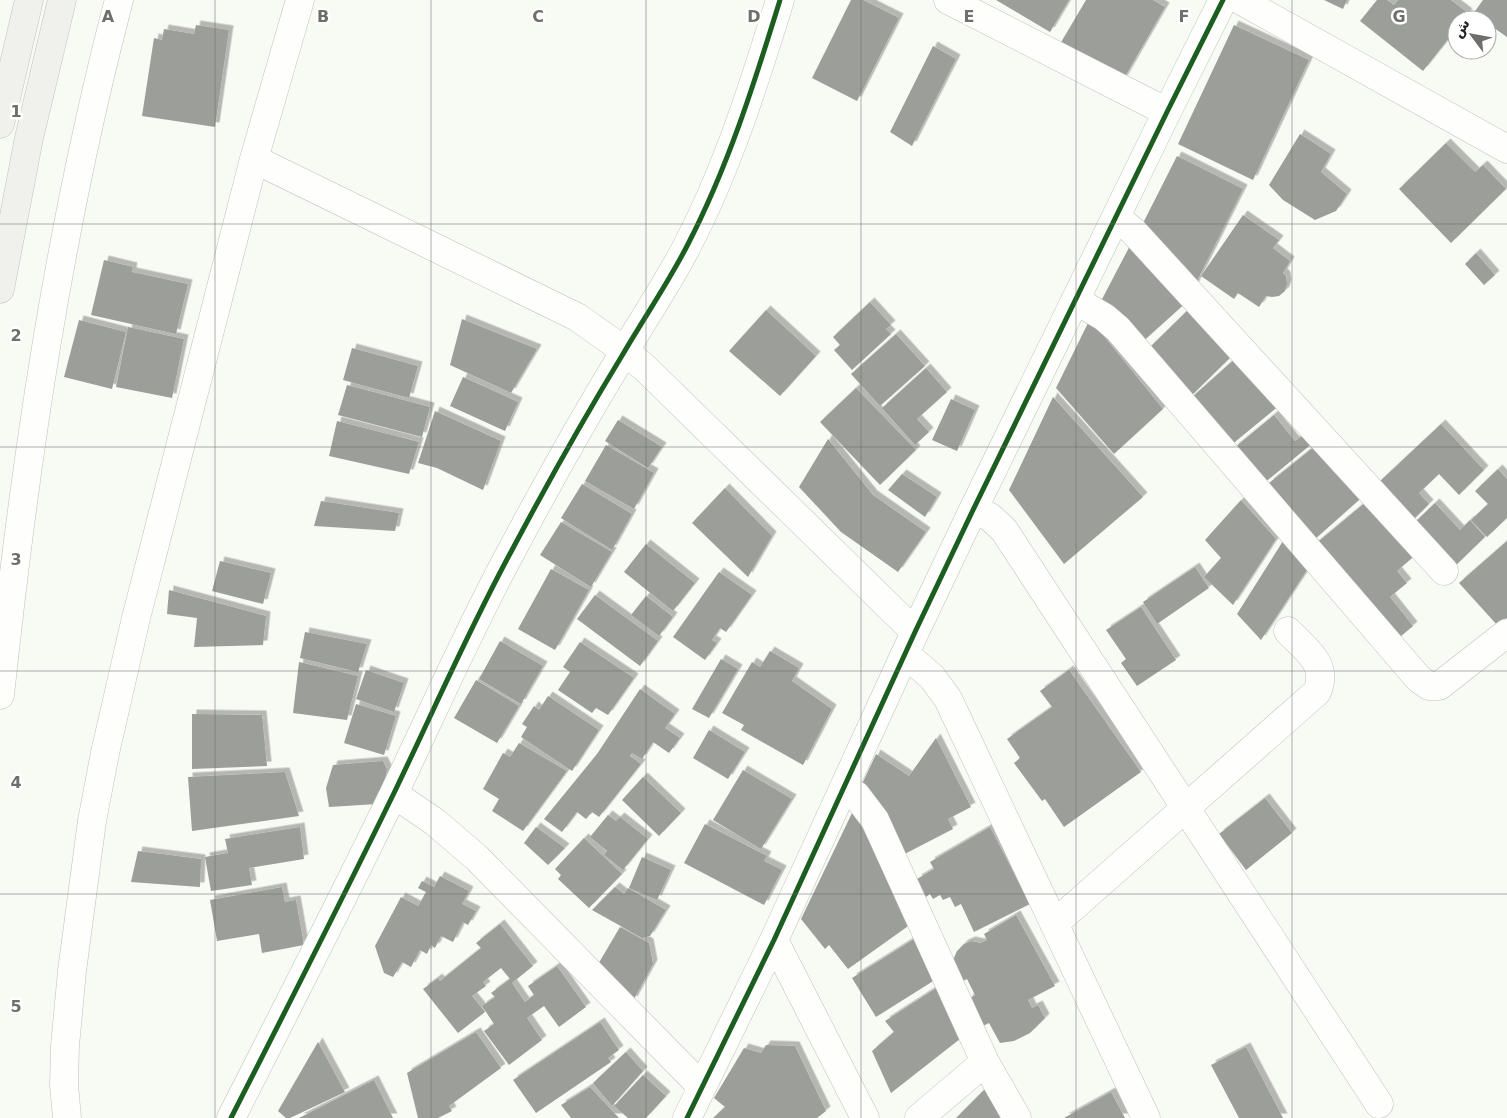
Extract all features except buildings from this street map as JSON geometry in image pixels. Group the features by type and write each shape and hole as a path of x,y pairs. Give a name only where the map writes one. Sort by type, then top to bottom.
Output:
{"street":[{"path":"0,124 29,0"},
{"path":"0,289 30,138 62,0"},
{"path":"0,695 27,465 43,357 82,152 119,0"},
{"path":"67,1118 64,1085 65,1046 72,971 92,821 105,753 136,618 254,159 300,0"},
{"path":"231,1118 394,794 456,661 510,554 563,456 687,246 716,186 752,92 780,0"},
{"path":"948,0 1167,112"},
{"path":"687,1118 774,940 973,510 1223,0"},
{"path":"1240,0 1507,149"},
{"path":"254,159 577,318 624,351 652,374 910,643 948,700 1146,1118"},
{"path":"1116,217 1133,231 1444,571"},
{"path":"1075,300 1104,317 1118,329 1419,679 1429,686 1439,686 1507,633"},
{"path":"973,510 990,517 1004,530 1379,1104"},
{"path":"1054,924 1317,692 1321,684 1322,674 1320,666 1288,631"},
{"path":"845,788 856,795 875,820 985,1062 1017,1118"},
{"path":"394,794 435,822 477,858 702,1087"},
{"path":"774,940 865,1118"},
{"path":"919,1118 985,1062"}],"cycle path":[{"path":"231,1118 409,763 496,580 566,451 672,273 702,216 728,156 780,0"},
{"path":"687,1118 774,940 973,510 1223,0"}]}
